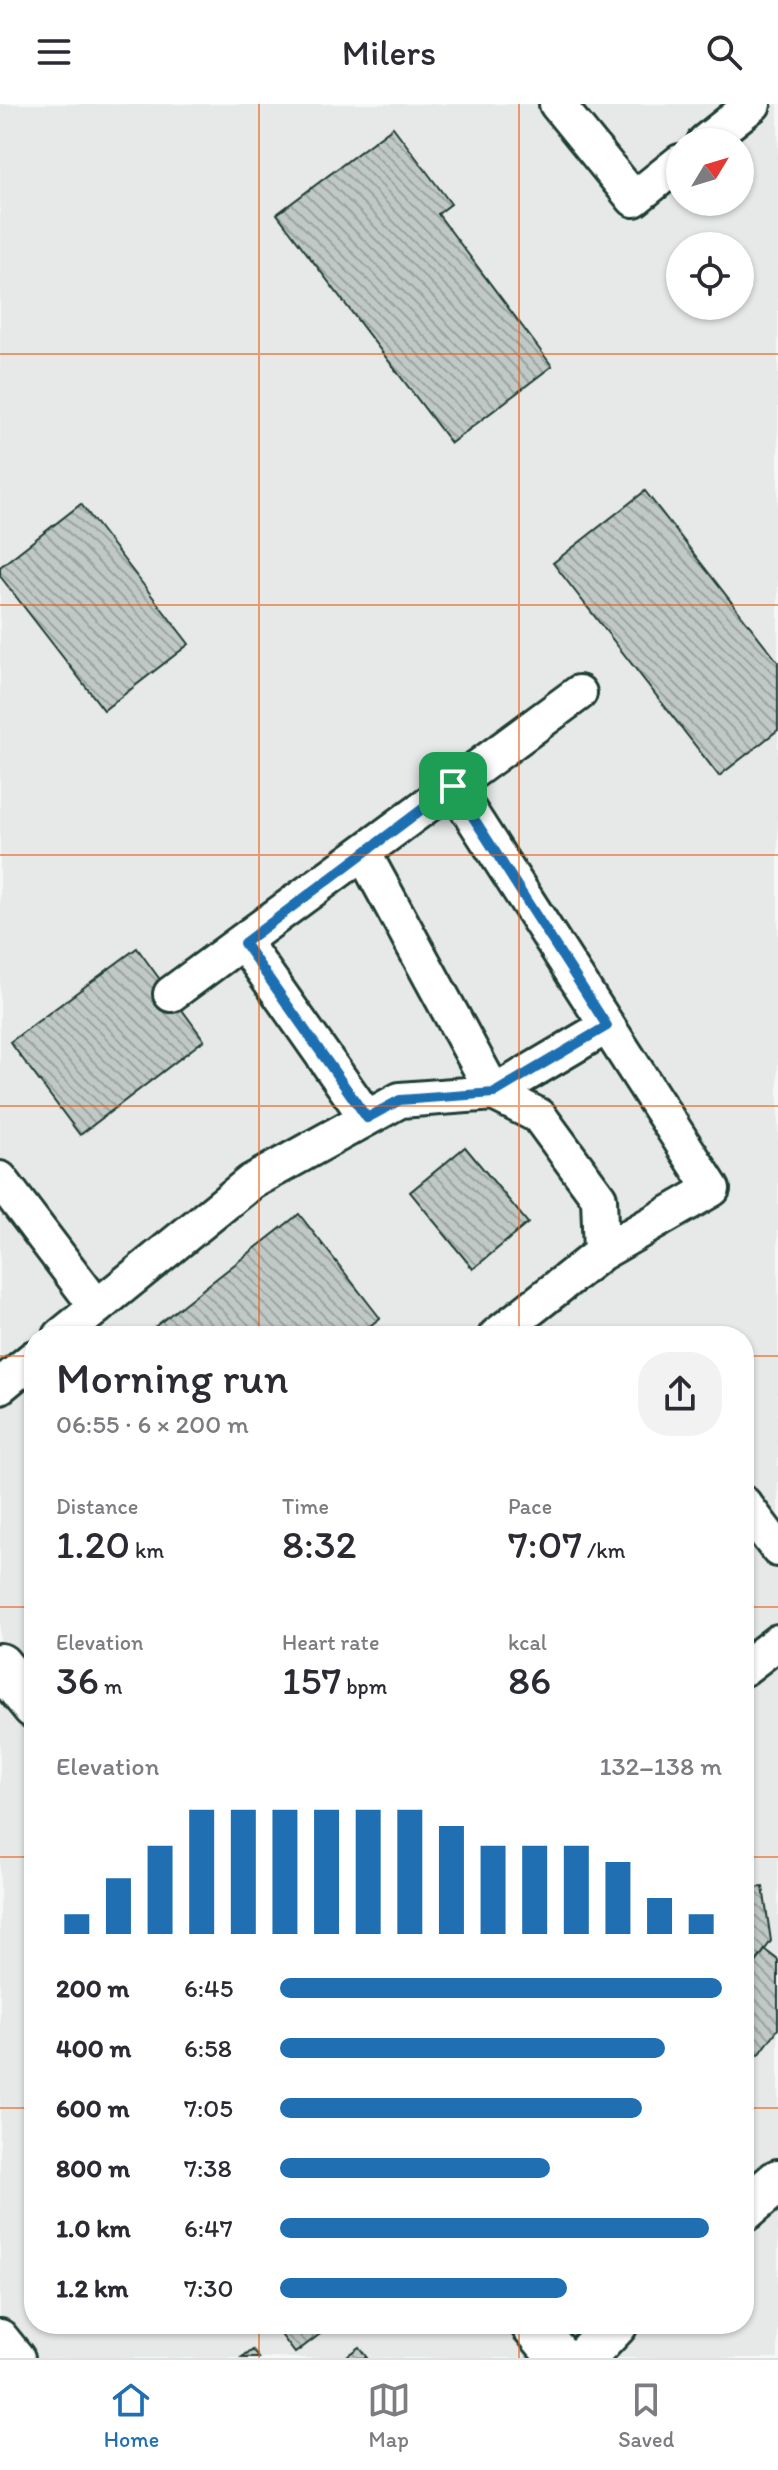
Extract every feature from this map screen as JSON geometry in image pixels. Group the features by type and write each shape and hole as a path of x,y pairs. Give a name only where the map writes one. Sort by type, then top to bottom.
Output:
{"main road":[{"path":"0,1665 24,1693"},
{"path":"754,2201 778,2181"},
{"path":"540,2334 560,2358"},
{"path":"584,2358 607,2334"}],"street":[{"path":"557,104 634,199 666,173"},
{"path":"723,128 753,104"},
{"path":"171,994 579,693"},
{"path":"453,786 712,1189 601,1253 509,1326"},
{"path":"364,854 494,1093 539,1116 599,1198 601,1253"},
{"path":"244,943 367,1118"},
{"path":"73,1326 251,1182 400,1100 494,1093 607,1026"},
{"path":"0,1179 97,1307"},
{"path":"1,1384 24,1366"},
{"path":"754,1517 778,1549"},
{"path":"754,1660 778,1642"},
{"path":"0,2337 17,2358"}],"shaded area":[{"path":"0,104 778,104 778,2358 0,2358"}],"building":[{"path":"393,127 451,204 438,214 552,366 451,443 277,214"},
{"path":"645,491 778,662 778,730 719,776 553,563"},
{"path":"81,504 189,644 104,710 0,576 0,567"},
{"path":"137,948 204,1040 80,1135 10,1042"},
{"path":"465,1147 528,1223 473,1269 410,1192"},
{"path":"299,1214 380,1318 370,1326 156,1326"},
{"path":"763,1887 771,1941 754,1965 754,1888"},
{"path":"765,1950 778,1960 778,2029 759,2055 754,2051 754,1966"},
{"path":"281,2334 320,2334 295,2353"},
{"path":"359,2347 367,2358 344,2358"},
{"path":"253,2350 259,2358 242,2358"}],"route":[{"path":"453,786 607,1026 494,1093 400,1100 367,1118 244,943 453,786"}]}
